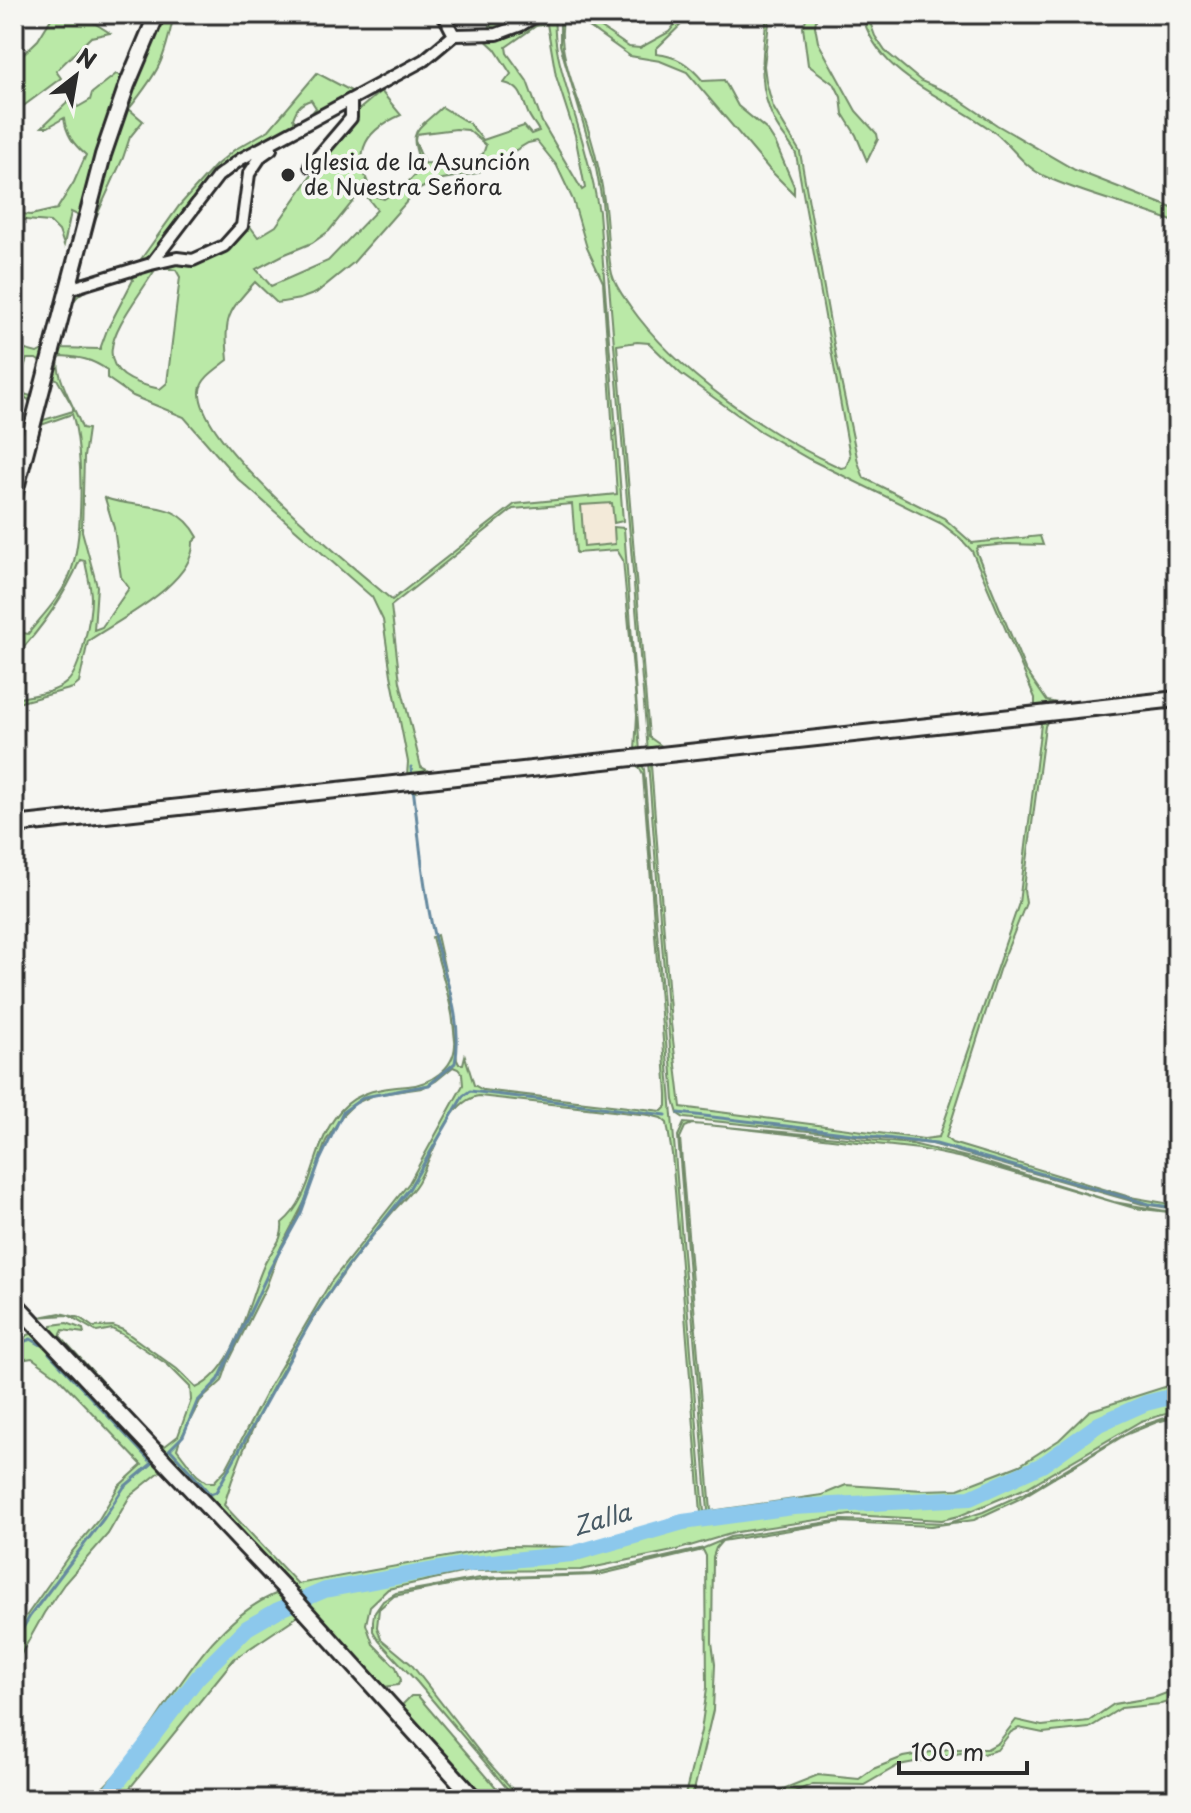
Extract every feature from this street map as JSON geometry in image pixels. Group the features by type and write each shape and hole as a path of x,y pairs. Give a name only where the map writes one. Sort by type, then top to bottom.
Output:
{"street":[{"path":"14,496 103,155 127,85 157,14"},
{"path":"443,14 454,35"},
{"path":"151,264 218,176 241,159 424,60 454,35 497,34 539,14"},
{"path":"310,166 351,118 351,101"},
{"path":"69,289 151,264 177,258 193,260 224,246 242,226 249,174 261,156 334,110"},
{"path":"14,825 1177,699"},
{"path":"14,1302 313,1619 475,1799"}],"shaded area":[{"path":"612,503 615,544 584,547 581,505"}],"green space":[{"path":"54,14 80,14 110,33 91,37 56,71 61,78 14,113 14,63 38,40"},
{"path":"161,14 174,14 159,65 129,109 143,121 130,137 88,235 125,100 156,34"},
{"path":"501,14 535,14 519,25 489,31 490,25"},
{"path":"542,14 555,14 558,53 599,212 623,521 614,523 612,503 581,505 584,547 615,544 614,527 624,528 640,752 637,755 14,823 14,820 407,775 408,762 383,620 372,597 238,479 184,417 133,396 107,378 107,370 96,363 60,356 58,363 62,381 82,428 88,429 82,531 97,586 94,630 102,627 129,588 121,577 114,528 105,498 169,511 189,524 198,537 193,542 182,572 169,586 88,641 79,683 73,688 14,704 14,699 49,692 67,682 77,666 87,630 91,593 85,561 80,560 51,612 14,658 14,631 28,634 60,594 73,564 79,521 80,473 72,414 41,425 14,518 14,509 37,422 73,411 57,379 50,377 60,326 77,292 86,285 132,271 219,252 249,225 258,237 276,226 355,113 381,91 401,115 368,138 362,158 367,182 374,196 384,199 422,168 415,146 415,139 416,133 442,107 470,124 483,140 524,126 531,134 539,131 518,90 504,83 511,74 495,49 481,36 506,34","holes":["547,24 556,76 575,135 585,188 582,190 542,122 527,81 507,53 506,47 536,26","456,129 468,130 486,145 483,154 463,165 424,163 415,141 416,134","537,141 557,166 573,200 587,248 603,282 617,494 515,504 392,600 312,532 249,470 223,440 206,413 200,391 207,378 228,360 227,325 230,316 238,301 255,282 277,303 316,293 353,263 416,191 437,180 477,173 528,143","358,195 366,196 377,210 328,261 271,286 256,269 312,243 329,231","155,270 176,270 180,277 167,383 160,389 134,381 119,371 112,359 112,344 127,312","131,276 133,280 100,349 60,348 72,303 87,290","572,504 576,553 617,550 623,560 637,715 635,750 434,774 421,767 400,682 391,606 513,509"]},
{"path":"560,14 581,14 629,47 640,48 669,32 683,14 692,14 656,49 656,54 682,62 703,81 724,80 738,106 767,130 776,144 794,186 794,194 687,72 660,61 630,56 575,17 564,17 565,60 597,162 613,278 649,331 698,378 754,420 841,468 846,467 850,456 796,154 775,122 765,95 762,69 767,14 770,14 764,66 766,81 773,107 800,152 837,362 864,478 944,518 972,543 1040,536 1043,545 1007,544 978,547 976,551 1025,669 1047,701 1062,704 1177,692 1177,695 648,752 602,201 595,163 560,45","holes":["649,343 681,374 760,431 809,459 942,524 960,538 972,551 1035,698 1035,706 666,749 649,737 617,345"]},
{"path":"808,14 817,14 815,26 818,42 856,111 877,134 878,139 867,161 843,114 841,97 835,85 808,65 803,27"},
{"path":"862,14 867,14 875,36 885,51 921,81 949,93 1075,170 1177,210 1177,223 1060,183 1037,172 994,132 898,70 870,36"},
{"path":"317,73 353,92 351,96 229,164 144,263 75,282 85,245 78,276 85,278 139,262 179,206 215,166 234,150 269,130","holes":["311,100 316,108 296,122 293,119 299,107 307,101"]},
{"path":"116,74 122,76 47,366 36,359 27,359 16,388 17,392 38,398 31,406 28,399 14,394 21,357 14,354 14,347 37,353 46,348 80,216 71,212 64,245 59,231 50,222 14,219 14,213 31,215 57,209 86,155 71,138 64,118 42,127 72,98 78,107 90,100 92,93"},
{"path":"1049,718 1045,726 1027,862 1026,903 999,970 946,1138 952,1143 1130,1197 1177,1205 1177,1209 1142,1204 932,1144 684,1118 678,1114 674,1100 648,762 656,761 651,765 671,1023 681,1107 924,1139 939,1137 1019,903 1041,724 1039,720 702,756"},
{"path":"641,763 644,769 704,1512 708,1511 678,1136 684,1123 709,1125 692,1124 685,1127 680,1138 711,1511 822,1495 846,1485 958,1489 1020,1465 1059,1440 1089,1411 1177,1383 1177,1411 1141,1421 1026,1488 942,1520 850,1515 737,1532 673,1551 581,1570 470,1571 388,1589 370,1606 366,1624 373,1644 396,1667 401,1680 398,1685 384,1687 50,1333 52,1325 67,1323 83,1329 84,1333 63,1330 60,1336 159,1444 165,1446 178,1436 191,1400 190,1387 168,1365 122,1334 112,1329 97,1332 68,1315 80,1318 93,1327 113,1326 123,1330 177,1369 196,1388 210,1379 232,1350 265,1263 279,1239 282,1223 293,1211 308,1184 331,1123 348,1103 364,1094 416,1085 439,1074 454,1054 455,1040 459,1064 463,1064 465,1056 474,1085 483,1090 662,1111 667,1106 643,775 640,769 634,765 418,788 416,792 407,788","holes":["453,1067 462,1074 463,1085 409,1183 330,1283 269,1387 226,1469 214,1482 206,1482 177,1449 179,1442 200,1401 222,1381 281,1247 305,1201 326,1141 341,1117 354,1104 374,1095 422,1088","479,1096 649,1115 667,1123 701,1513 669,1520 611,1543 579,1547 506,1546 298,1584 224,1505 234,1474 278,1378 314,1317 361,1250 415,1186 450,1118 468,1100"]},
{"path":"437,935 453,1017 432,937"},
{"path":"724,1127 912,1144 971,1158 1114,1202 1177,1213 1134,1208 962,1158 919,1149"},
{"path":"14,1290 40,1317 36,1317 14,1294"},
{"path":"33,1333 168,1473 161,1471 130,1496 108,1534 64,1584 44,1613 14,1667 14,1634 17,1627 14,1614 22,1622 99,1519 119,1486 142,1465 57,1376 32,1358 14,1361 14,1341"},
{"path":"1177,1414 1177,1417 1125,1435 1019,1499 974,1520 931,1526 840,1522 722,1541 713,1557 713,1710 692,1799 684,1799 701,1731 707,1688 706,1556 703,1550 598,1575 501,1578 459,1583 394,1596 379,1609 377,1627 381,1639 411,1664 481,1754 521,1799 516,1799 373,1631 374,1614 383,1601 396,1593 480,1578 591,1574 704,1548 730,1537 842,1520 949,1523 1027,1492 1135,1428"},
{"path":"278,1593 298,1616 234,1659 121,1799 92,1799 139,1745 209,1645 253,1606"},
{"path":"1177,1689 1177,1699 1121,1708 1089,1728 1043,1733 1019,1728 1011,1732 997,1750 983,1754 961,1753 899,1765 864,1785 813,1784 778,1799 720,1799 773,1793 818,1775 859,1779 873,1769 903,1757 948,1749 987,1749 998,1743 1016,1720 1042,1726 1089,1721 1114,1704 1156,1697"},
{"path":"411,1696 418,1696 506,1799 484,1799 404,1711 403,1704"}],"waterway":[{"path":"411,767 412,777"},
{"path":"170,1449 183,1436 197,1402 219,1379 271,1267 301,1213 320,1160 343,1112 364,1097 429,1085 455,1063 455,1015 430,917 413,787"},
{"path":"167,1452 170,1449 210,1494 216,1492 314,1315 347,1267 409,1189 463,1096 470,1091 666,1115"},
{"path":"679,1113 936,1144 1149,1204 1177,1208"},
{"path":"14,1345 31,1339 41,1345"},
{"path":"49,1353 152,1463"},
{"name":"Zalla","path":"105,1799 198,1677 247,1628 278,1610 325,1590 460,1565 572,1554 683,1522 793,1507 970,1498 1042,1465 1099,1424 1146,1403 1177,1395"},
{"path":"14,1643 30,1616 124,1487 155,1461"},
{"path":"14,1619 22,1628"}],"place":[{"name":"Iglesia de la Asunción de Nuestra Señora","path":"288,175"}]}
